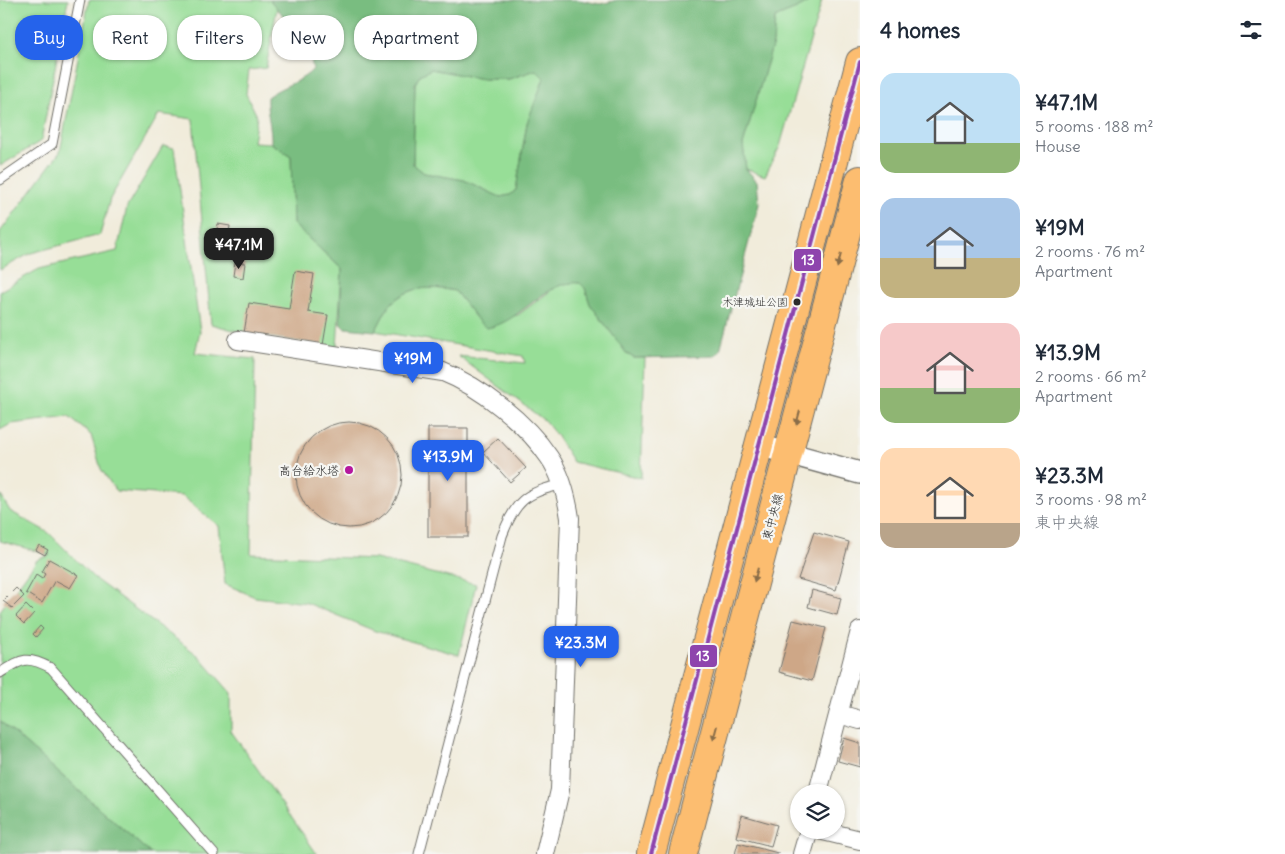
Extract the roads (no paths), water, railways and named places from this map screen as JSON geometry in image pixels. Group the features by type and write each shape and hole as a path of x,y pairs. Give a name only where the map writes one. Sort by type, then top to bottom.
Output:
{"highway":[{"path":"651,854 860,62"},
{"name":"東中央線","path":"683,854 860,180"}],"street":[{"path":"238,340 443,372 464,380 484,393 532,437 550,458 568,499 570,518 560,790 545,854"},
{"path":"758,445 860,473"},
{"path":"820,784 860,631"},
{"path":"839,714 860,720"},
{"path":"845,836 860,840"},
{"path":"802,854 806,839"}],"lane":[{"path":"0,180 52,144 80,0"},
{"path":"419,854 504,530 510,516 523,500 538,489 562,485"},
{"path":"0,673 19,660 34,659 51,668 214,854"}],"place":[{"name":"木津城址公園","path":"797,302"},
{"name":"高台給水塔","path":"349,470"}]}
